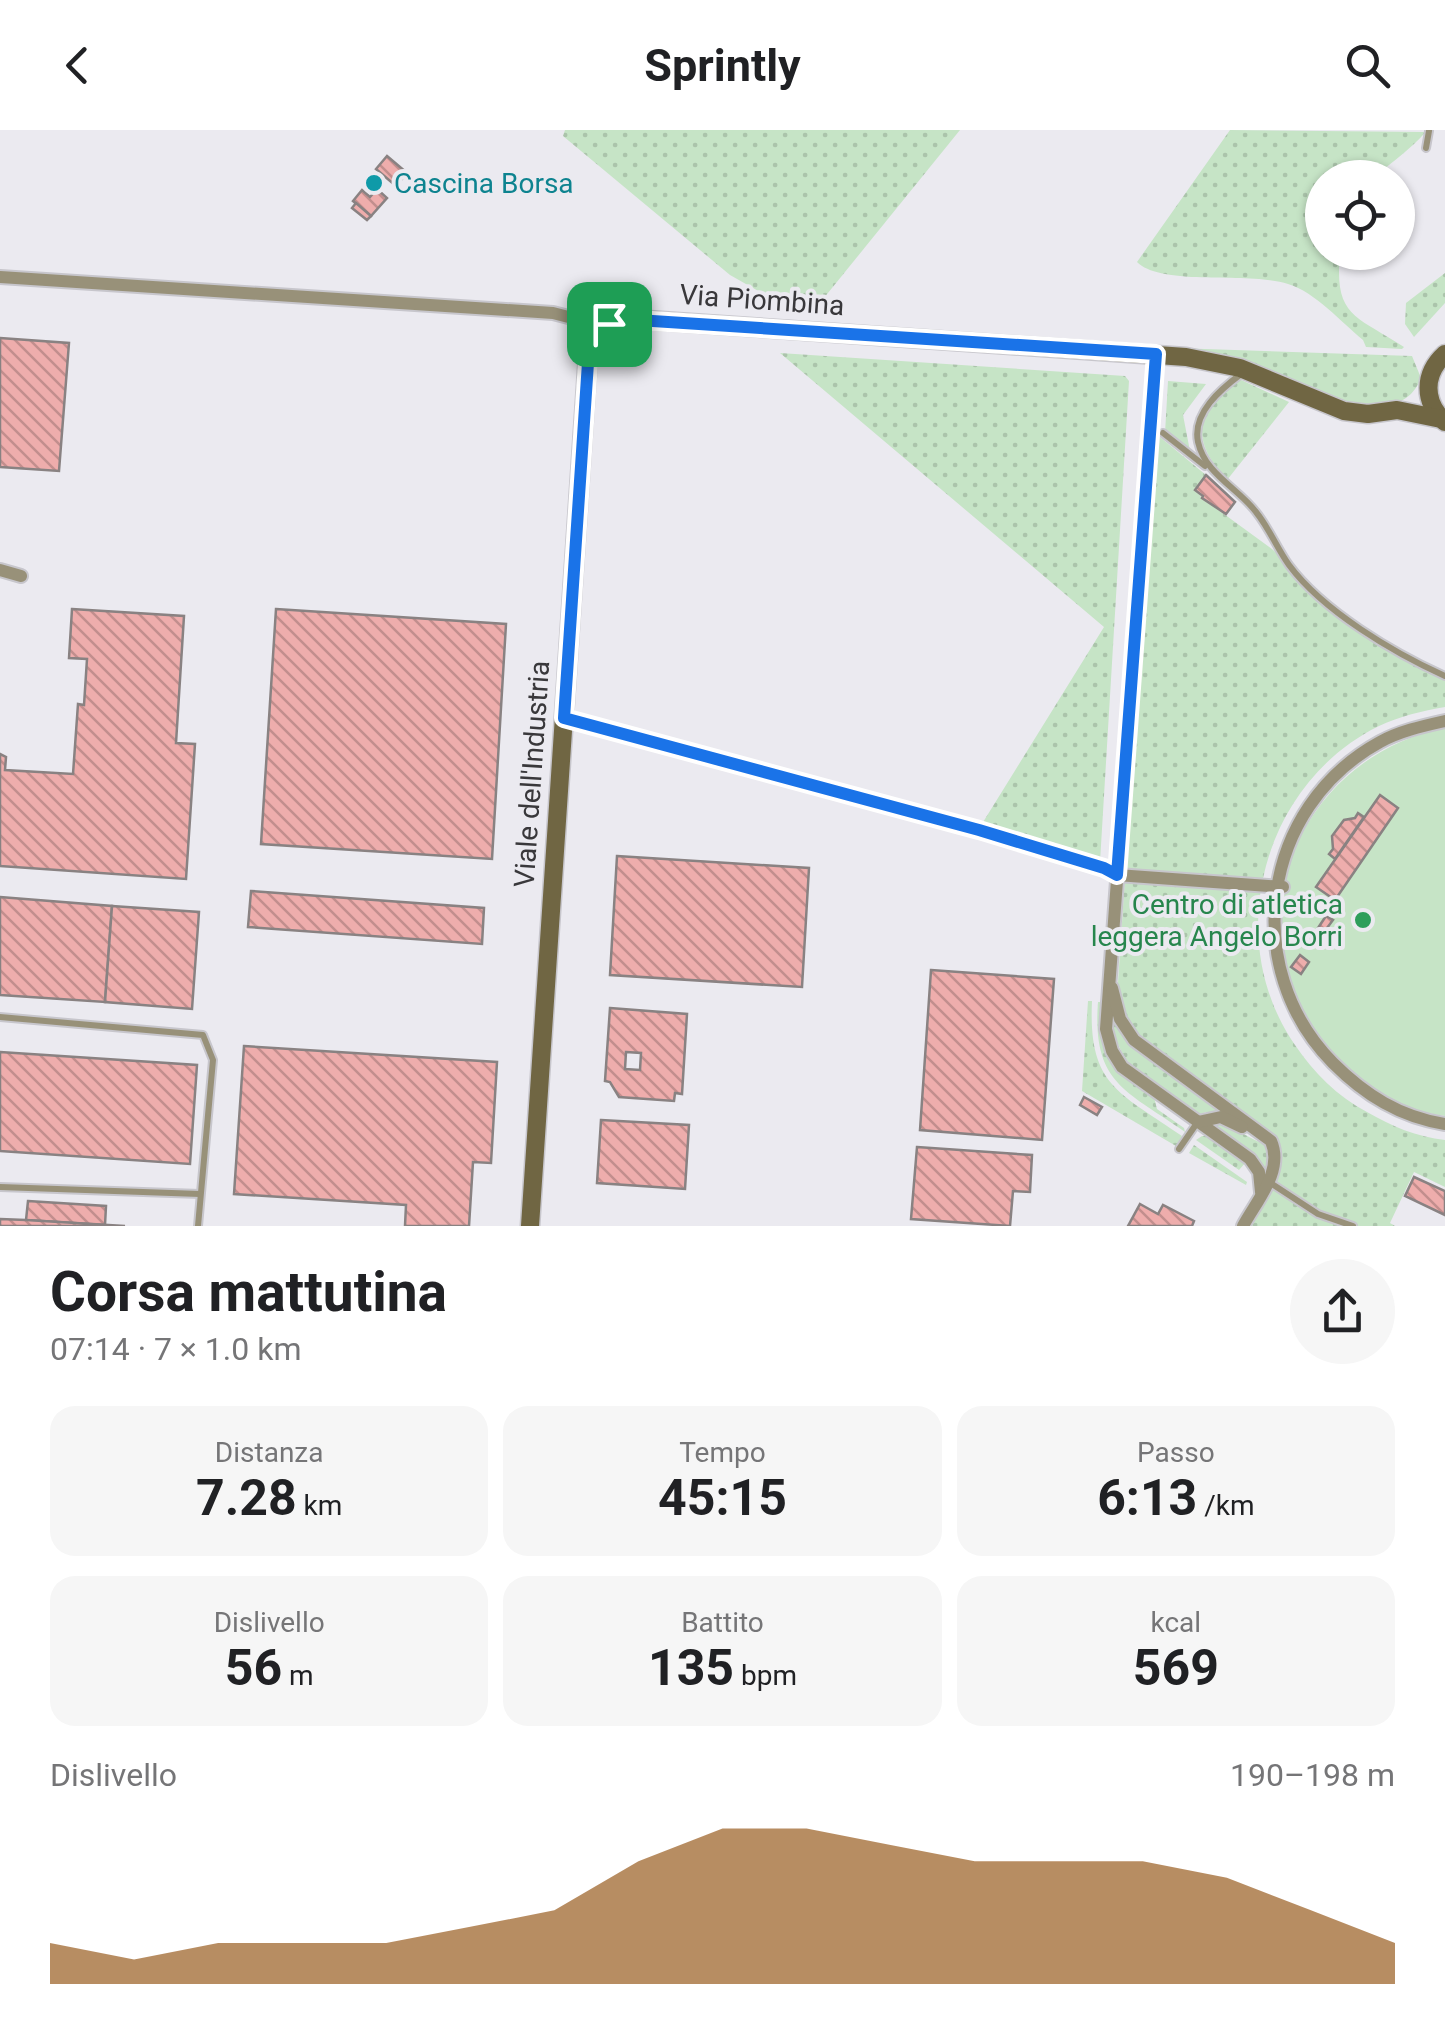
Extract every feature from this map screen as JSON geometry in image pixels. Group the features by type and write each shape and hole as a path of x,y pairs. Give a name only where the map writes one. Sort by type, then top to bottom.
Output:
{"street":[{"path":"0,277 552,313 600,330"},
{"name":"Via Piombina","path":"600,330 619,320 640,319 1156,354 1210,360 1245,370 1344,411 1368,414 1397,410 1443,420"},
{"name":"Viale dell'Industria","path":"530,1226 588,356 591,341 600,330"},
{"path":"1156,354 1106,1029 1116,1058 1136,1079 1250,1159 1265,1187"},
{"path":"1397,410 1428,385 1433,367 1445,354"},
{"name":"Via Piombina","path":"1428,385 1431,403 1443,420"},
{"path":"0,570 21,576"},
{"path":"564,718 979,830 1117,875 1280,886"},
{"path":"1445,721 1379,742 1344,767 1301,822 1286,855 1273,915 1278,969 1307,1032 1327,1057 1370,1096 1410,1117 1445,1124"},
{"path":"1110,981 1117,1012 1134,1040 1270,1141 1275,1165 1243,1226"},
{"path":"1198,1122 1211,1117 1226,1118 1270,1141"}],"lane":[{"path":"1426,148 1430,131"},
{"path":"1219,477 1204,459 1197,439 1199,422 1216,396 1245,370"},
{"path":"1163,432 1256,512 1290,568 1318,594 1397,654 1445,676"},
{"path":"0,1017 203,1035 213,1060 198,1226"},
{"path":"1179,1149 1198,1122"},
{"path":"0,1186 200,1194"},
{"path":"1265,1187 1318,1214 1353,1226"}],"green space":[{"path":"565,130 960,130 815,309 783,305 730,275 563,136"},
{"path":"1230,130 1425,132 1395,160 1305,160 1305,270 1339,270 1341,290 1351,312 1402,349 1366,347 1318,300 1288,284 1185,277 1149,270 1137,262"},
{"path":"1445,273 1445,303 1414,337 1405,324 1406,303"},
{"path":"1175,348 1412,356 1421,378 1407,397 1387,405 1363,405 1307,389 1237,359"},
{"path":"780,353 1125,376 1129,381 1100,862 980,827 1104,627"},
{"path":"1239,379 1289,402 1227,480 1207,452 1202,426 1212,401"},
{"path":"1168,381 1206,384 1183,415 1190,451 1165,433"},
{"path":"1155,433 1206,475 1195,489 1202,498 1272,549 1363,632 1445,676 1445,707 1379,726 1339,752 1307,785 1282,824 1266,867 1258,912 1261,958 1273,1003 1310,1065 1356,1106 1414,1134 1445,1140 1445,1187 1414,1172 1390,1223 1395,1226 1250,1226 1278,1172 1275,1138 1146,1044 1122,1008 1118,982"},
{"name":"Centro di atletica leggera Angelo Borri","path":"1445,728 1445,1116 1411,1108 1380,1094 1353,1074 1319,1036 1295,998 1282,953 1280,909 1288,867 1305,827 1331,793 1363,764 1401,742"},
{"path":"1088,1001 1092,1001 1092,1029 1102,1069 1125,1096 1182,1136 1176,1146 1082,1091"},
{"path":"1098,1002 1102,1002 1103,1038 1154,1097 1157,1109 1185,1132 1130,1094 1107,1068 1098,1029"},
{"path":"1111,1016 1141,1054 1221,1110 1197,1115 1141,1076 1121,1051"},
{"path":"1213,1122 1267,1145 1267,1174 1254,1155 1212,1126"},
{"path":"1208,1136 1246,1162 1239,1170 1196,1140"},
{"path":"1194,1145 1247,1182 1246,1185 1189,1153"}],"building":[{"path":"387,156 407,173 396,186 376,169"},
{"path":"377,189 387,198 371,216 353,201 362,190 370,197"},
{"path":"356,203 371,216 367,220 352,208"},
{"path":"0,338 69,343 59,471 0,467"},
{"path":"1206,475 1235,502 1226,514 1195,490"},
{"path":"72,609 184,616 176,743 195,744 186,879 0,866 0,754 6,757 5,770 73,774 78,704 84,705 87,659 69,658"},
{"path":"276,609 506,624 492,859 261,844"},
{"path":"1380,795 1398,808 1335,900 1316,887"},
{"path":"1358,813 1364,817 1335,859 1329,854 1333,849 1332,836 1344,820 1355,818"},
{"path":"617,856 809,868 802,987 610,975"},
{"path":"251,891 484,908 482,944 248,927"},
{"path":"0,897 112,906 105,1002 0,995"},
{"path":"112,906 199,912 192,1009 105,1002"},
{"path":"1326,916 1333,920 1324,932 1318,928"},
{"path":"1300,955 1309,962 1301,974 1291,967"},
{"path":"931,970 1054,979 1042,1140 920,1130"},
{"path":"610,1008 687,1014 682,1094 675,1093 674,1101 619,1097 610,1082 605,1081","holes":["626,1052 641,1053 640,1070 625,1069"]},
{"path":"244,1046 497,1062 491,1163 473,1162 469,1226 405,1226 406,1205 234,1194"},
{"path":"0,1052 197,1065 190,1164 0,1151"},
{"path":"1084,1097 1102,1107 1097,1115 1080,1105"},
{"path":"601,1120 689,1125 685,1189 597,1183"},
{"path":"917,1147 1032,1155 1030,1192 1013,1191 1010,1226 911,1219"},
{"path":"1414,1177 1445,1191 1445,1215 1405,1196"},
{"path":"28,1201 106,1206 105,1225 26,1220"},
{"path":"1140,1204 1158,1214 1163,1205 1194,1221 1192,1226 1128,1226"},
{"path":"0,1219 26,1220 125,1226 0,1226"}],"place":[{"name":"Cascina Borsa","path":"374,183"},
{"name":"Centro di atletica leggera Angelo Borri","path":"1363,920"}],"route":[{"path":"640,319 1156,354 1117,875 979,830 564,718 588,356 593,339 609,324 640,319"}]}
